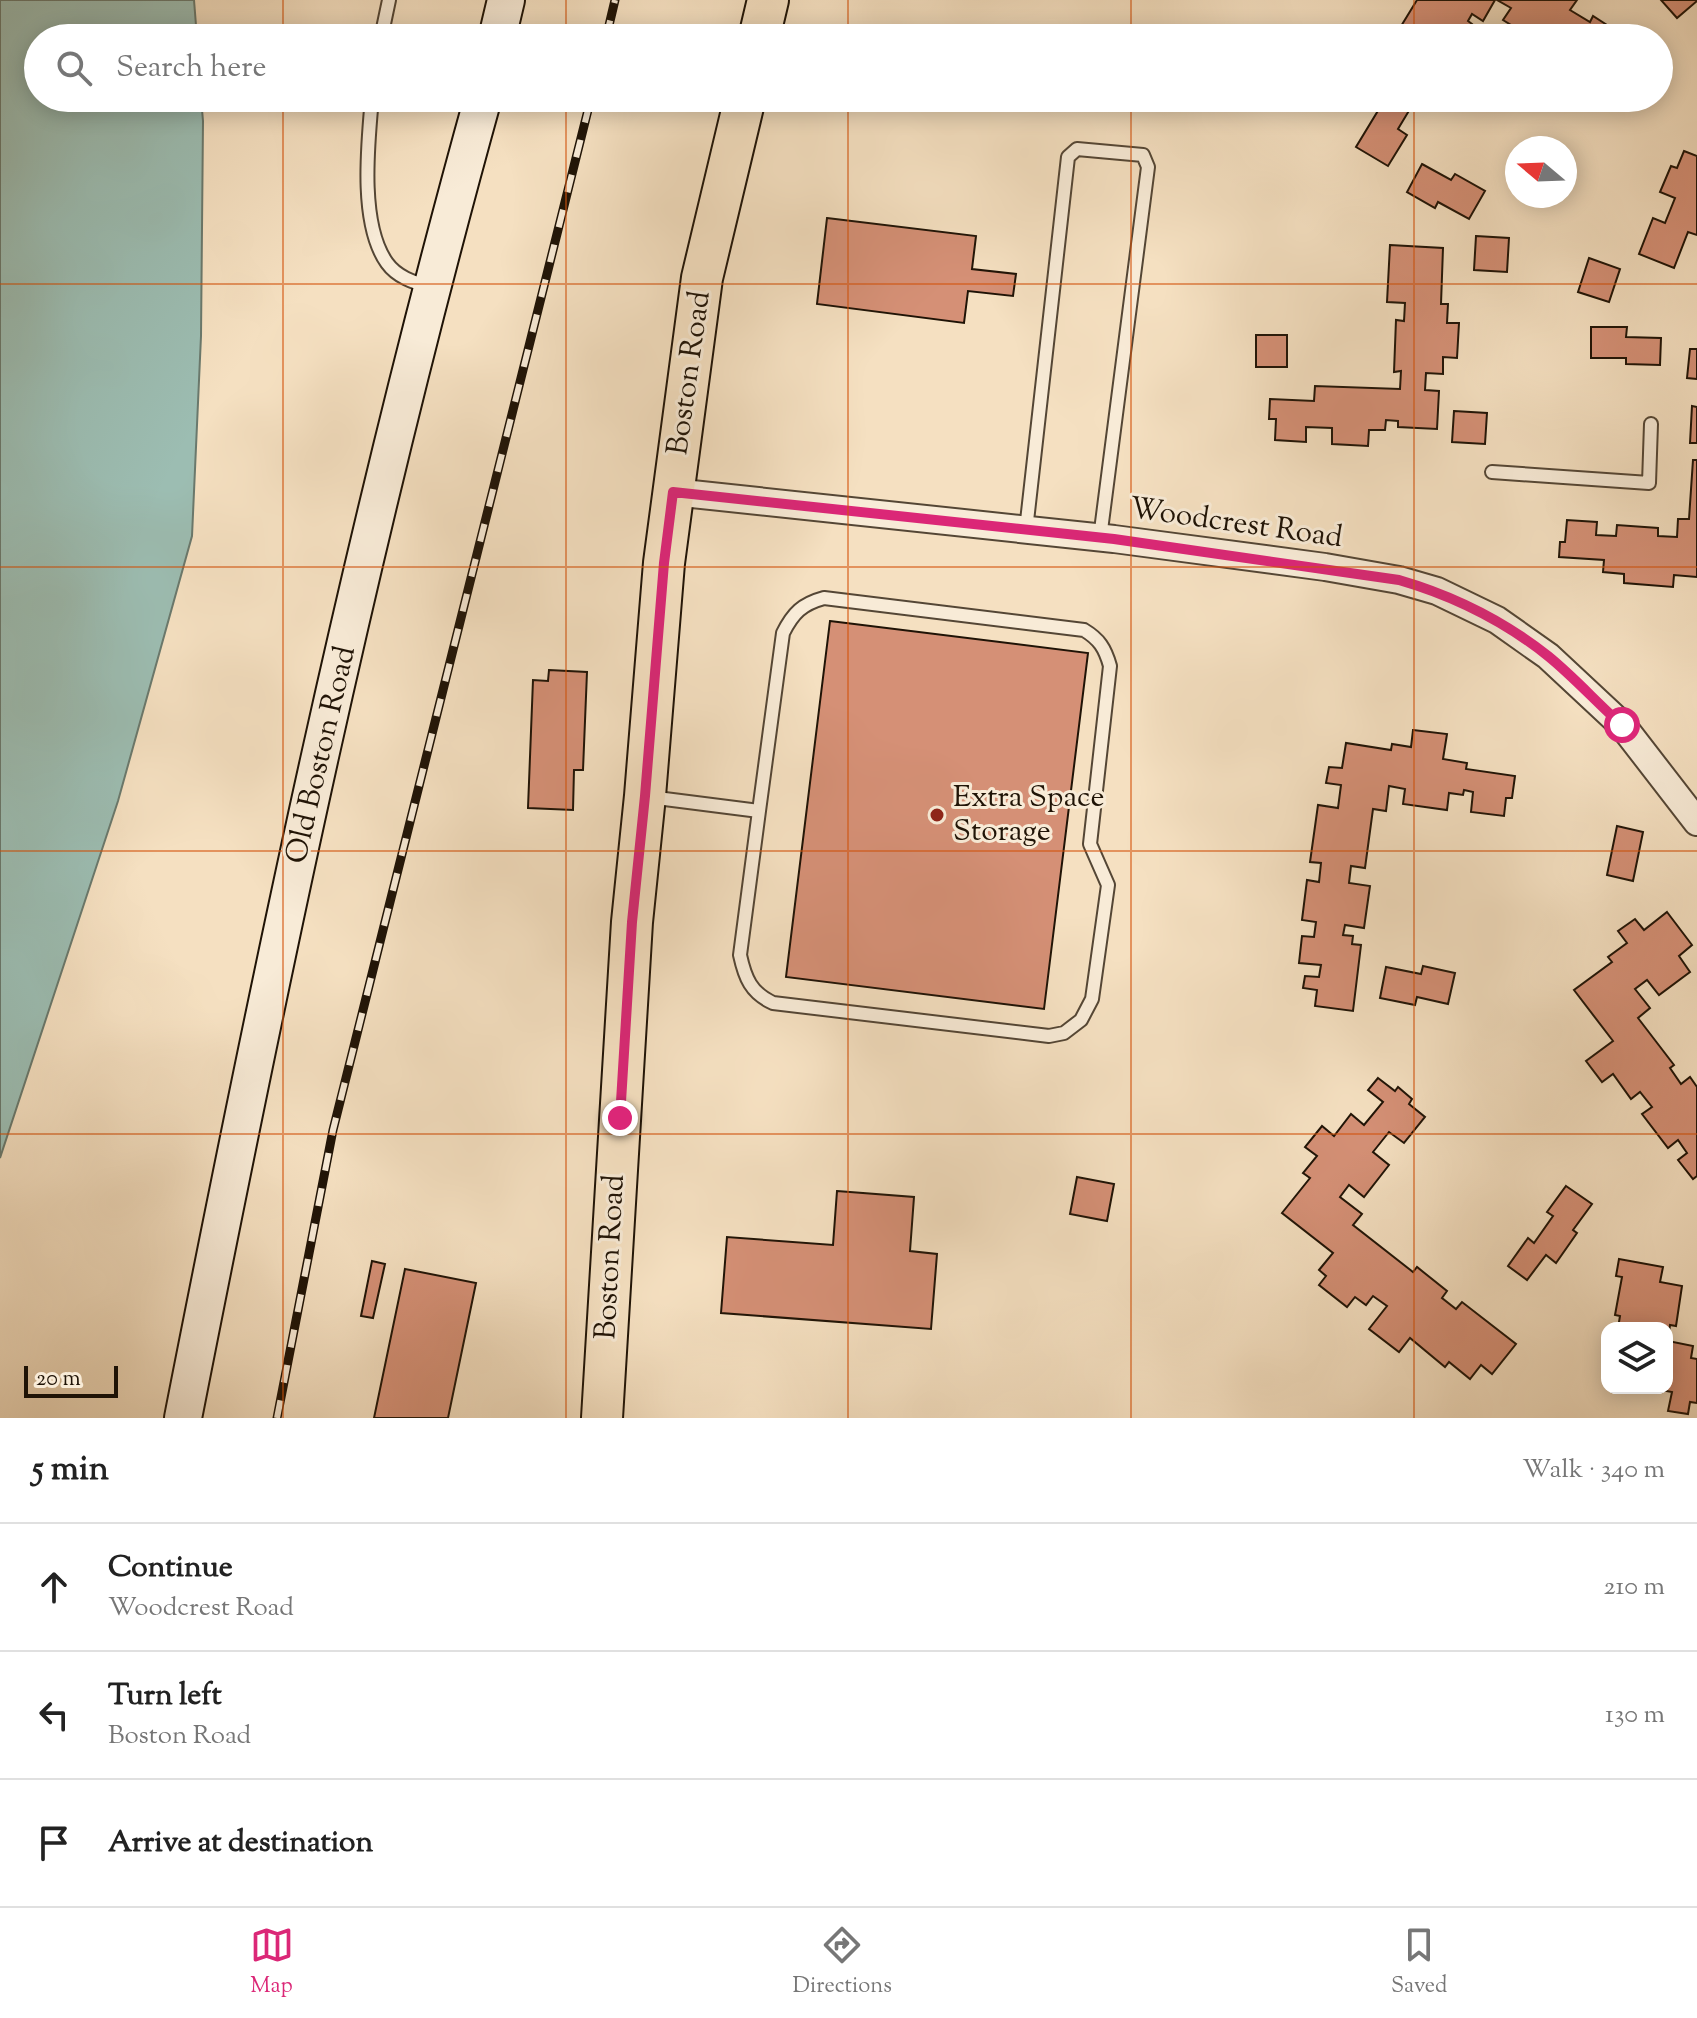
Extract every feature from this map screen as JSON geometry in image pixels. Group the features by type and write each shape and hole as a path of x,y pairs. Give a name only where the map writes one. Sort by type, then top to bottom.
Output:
{"main road":[{"path":"762,24 768,0"},
{"name":"Boston Road","path":"602,1418 632,922 664,563 702,278 742,112"}],"street":[{"path":"500,24 506,0"},
{"name":"Old Boston Road","path":"183,1418 271,977 357,598 432,287 479,112"},
{"name":"Woodcrest Road","path":"673,492 1100,538 1340,570 1399,580 1449,596 1497,620 1548,656 1622,725 1697,822"}],"lane":[{"path":"384,24 389,0"},
{"path":"371,112 370,218 378,243 385,262 395,272 412,282 432,287"},
{"path":"1026,530 1068,157 1077,149 1143,155 1148,167 1100,538"},
{"path":"1492,472 1649,483 1651,424"},
{"path":"824,598 1084,630 1096,637 1106,651 1110,666 1090,844 1108,885 1092,999 1081,1020 1064,1033 1049,1036 773,1003 757,996 745,977 740,955 759,811 783,633 792,615 806,603 824,598"},
{"path":"645,796 759,811"}],"water":[{"path":"0,0 194,0 196,24 24,24 24,112 202,112 201,336 192,536 118,801 0,1158"}],"building":[{"path":"1417,0 1495,0 1483,21 1472,14 1468,21 1472,24 1402,24"},
{"path":"1497,0 1577,0 1570,10 1590,22 1593,16 1605,24 1509,24 1503,20 1511,8"},
{"path":"1661,0 1697,0 1697,1 1677,18"},
{"path":"1377,112 1408,112 1398,129 1407,135 1388,166 1356,147"},
{"path":"1684,151 1697,156 1697,235 1688,232 1674,268 1639,254 1653,218 1665,223 1675,198 1660,192 1671,166 1677,168"},
{"path":"1422,164 1451,180 1455,174 1485,191 1469,219 1438,202 1435,208 1407,192"},
{"path":"827,218 976,236 972,269 1016,274 1013,296 968,291 964,323 817,304"},
{"path":"1476,236 1509,238 1507,272 1474,270"},
{"path":"1390,245 1443,248 1441,304 1448,304 1447,323 1459,323 1457,358 1443,357 1443,374 1426,373 1425,390 1439,391 1437,429 1398,427 1398,421 1386,420 1385,430 1369,430 1368,446 1332,444 1332,428 1306,427 1306,442 1275,440 1276,419 1269,419 1270,399 1314,401 1315,386 1400,389 1401,371 1394,372 1396,320 1404,321 1405,303 1387,302"},
{"path":"1589,258 1620,269 1609,302 1578,292"},
{"path":"1591,327 1627,327 1626,337 1661,338 1660,365 1626,364 1626,358 1591,358"},
{"path":"1256,335 1287,335 1287,367 1256,367"},
{"path":"1690,349 1697,349 1697,379 1687,378"},
{"path":"1692,406 1697,407 1697,443 1690,443"},
{"path":"1454,411 1487,413 1485,444 1452,442"},
{"path":"1693,460 1697,460 1697,577 1674,575 1673,587 1624,583 1624,574 1603,572 1604,560 1559,557 1560,542 1565,542 1567,520 1597,522 1596,535 1616,536 1617,525 1658,528 1658,536 1677,537 1678,519 1689,519"},
{"name":"Extra Space Storage","path":"830,621 1088,653 1044,1009 786,977"},
{"path":"549,670 587,672 583,770 574,770 573,810 528,808 533,680 548,681"},
{"path":"1413,730 1447,734 1443,759 1467,763 1466,769 1515,776 1512,798 1506,798 1504,816 1471,812 1473,792 1464,790 1463,795 1449,793 1447,810 1403,804 1405,789 1389,786 1386,811 1373,809 1365,868 1351,866 1349,883 1370,886 1364,928 1345,925 1343,935 1353,936 1352,944 1361,945 1353,1011 1315,1006 1317,990 1303,988 1305,976 1319,977 1321,965 1299,963 1302,936 1314,937 1316,922 1302,920 1307,880 1319,882 1321,863 1310,862 1318,805 1338,808 1341,785 1326,783 1329,767 1342,768 1346,743 1391,750 1392,744 1411,747"},
{"path":"1617,826 1643,832 1633,881 1607,875"},
{"path":"1667,912 1692,945 1679,956 1690,972 1659,995 1647,980 1635,989 1650,1008 1638,1018 1674,1065 1670,1068 1681,1084 1690,1077 1697,1087 1697,1176 1693,1179 1678,1160 1687,1153 1678,1140 1668,1148 1642,1114 1652,1107 1640,1092 1631,1099 1613,1074 1602,1082 1586,1061 1613,1041 1574,990 1612,962 1608,957 1627,943 1618,931 1635,919 1644,930"},
{"path":"1423,966 1455,973 1448,1004 1417,997 1415,1005 1380,998 1386,967 1421,974"},
{"path":"1378,1078 1395,1091 1398,1087 1412,1099 1409,1104 1425,1117 1404,1143 1389,1132 1373,1152 1389,1165 1364,1197 1349,1185 1340,1197 1362,1214 1353,1225 1413,1272 1417,1267 1447,1291 1442,1298 1456,1309 1462,1302 1516,1344 1492,1374 1481,1365 1470,1379 1449,1362 1445,1367 1410,1338 1399,1352 1369,1329 1387,1306 1373,1296 1366,1305 1355,1297 1347,1307 1319,1285 1326,1276 1319,1270 1333,1253 1282,1213 1310,1178 1303,1173 1317,1156 1305,1147 1322,1126 1334,1136 1351,1114 1364,1125 1383,1102 1368,1090"},
{"path":"1077,1177 1114,1184 1107,1221 1070,1214"},
{"path":"1566,1186 1592,1204 1573,1230 1577,1233 1556,1263 1546,1255 1527,1280 1508,1266 1528,1238 1534,1243 1553,1216 1547,1212"},
{"path":"837,1191 914,1197 910,1251 937,1254 931,1329 721,1313 727,1237 833,1245"},
{"path":"1619,1259 1663,1267 1660,1282 1682,1286 1676,1326 1673,1322 1619,1322 1620,1316 1615,1315 1622,1277 1616,1276"},
{"path":"372,1261 385,1264 373,1318 361,1316"},
{"path":"405,1269 476,1283 448,1418 374,1418"},
{"path":"1673,1342 1693,1346 1691,1358 1697,1359 1697,1403 1690,1402 1688,1414 1668,1411 1673,1394"}],"railway":[{"path":"609,24 615,0"},
{"path":"277,1418 333,1130 588,112"}],"place":[{"name":"Extra Space Storage","path":"937,815"}],"route":[{"path":"620,1118 632,922 673,492 1114,539 1399,580 1437,591 1497,620 1548,656 1622,725"}]}
